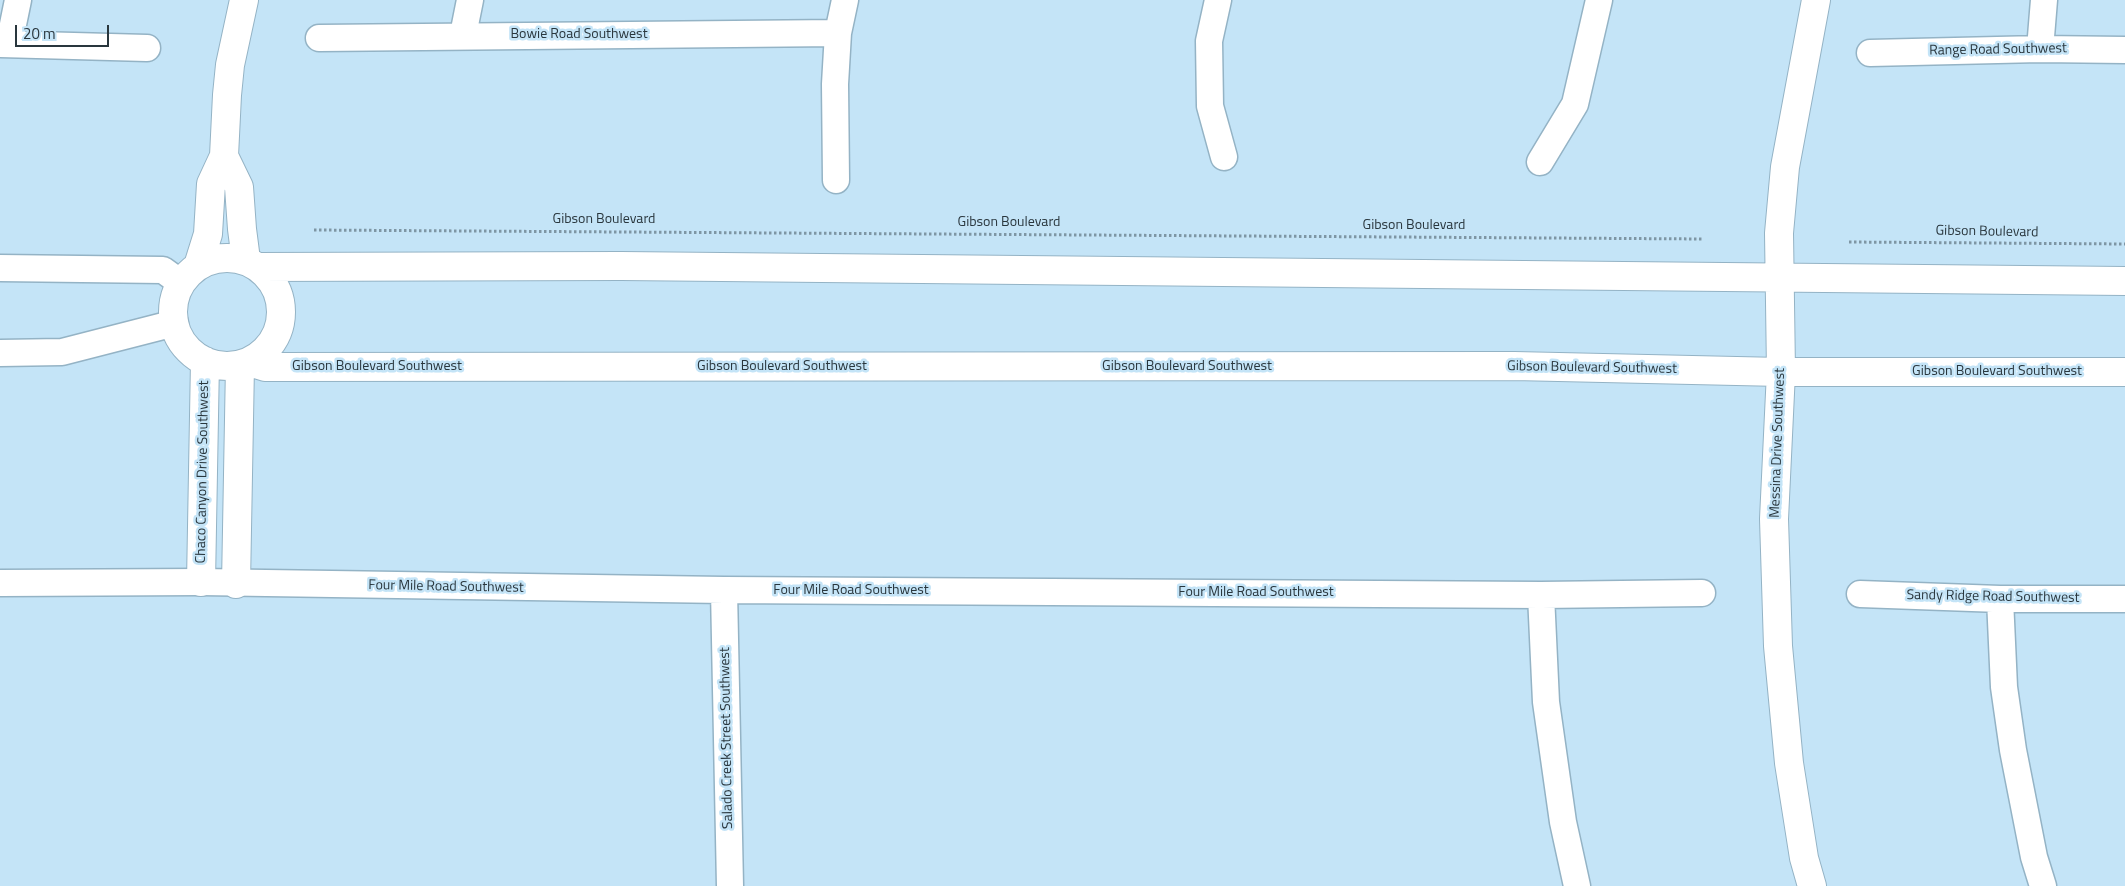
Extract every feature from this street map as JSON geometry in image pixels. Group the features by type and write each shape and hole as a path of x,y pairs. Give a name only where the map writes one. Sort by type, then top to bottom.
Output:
{"street":[{"path":"18,0 4,44 147,48"},
{"path":"224,156 239,187 242,229 251,263 273,283 280,302 281,319 270,344 245,364 223,366 205,362 188,350 179,338 173,321 173,306 208,234 211,184 224,156 230,65 244,0"},
{"path":"463,35 470,0"},
{"path":"836,180 835,84 838,32 845,0"},
{"path":"1218,0 1209,41 1210,106 1224,157"},
{"path":"1540,162 1575,104 1598,0"},
{"name":"Messina Drive Southwest","path":"1812,886 1804,858 1789,763 1778,646 1774,519 1781,372 1778,245 1785,167 1816,0"},
{"path":"2040,49 2044,0"},
{"name":"Bowie Road Southwest","path":"319,38 838,32"},
{"name":"Range Road Southwest","path":"1870,52 2040,49 2125,50"},
{"path":"0,268 163,270 189,275 220,258 251,263 2125,281"},
{"path":"0,352 62,352 175,323"},
{"name":"Chaco Canyon Drive Southwest","path":"201,582 205,362"},
{"path":"236,584 245,364"},
{"name":"Gibson Boulevard Southwest","path":"245,364 265,367 1514,366 1781,372 2125,372"},
{"name":"Four Mile Road Southwest","path":"0,583 201,582 724,590 1541,595 1702,593"},
{"name":"Salado Creek Street Southwest","path":"724,590 730,886"},
{"name":"Sandy Ridge Road Southwest","path":"1860,594 2000,599 2125,599"},
{"path":"1541,595 1546,702 1563,822 1577,886"},
{"path":"2000,599 2004,688 2013,750 2034,858 2043,886"}],"path":[{"name":"Gibson Boulevard","path":"314,230 1704,240"},
{"name":"Gibson Boulevard","path":"1849,242 2125,244"}]}
